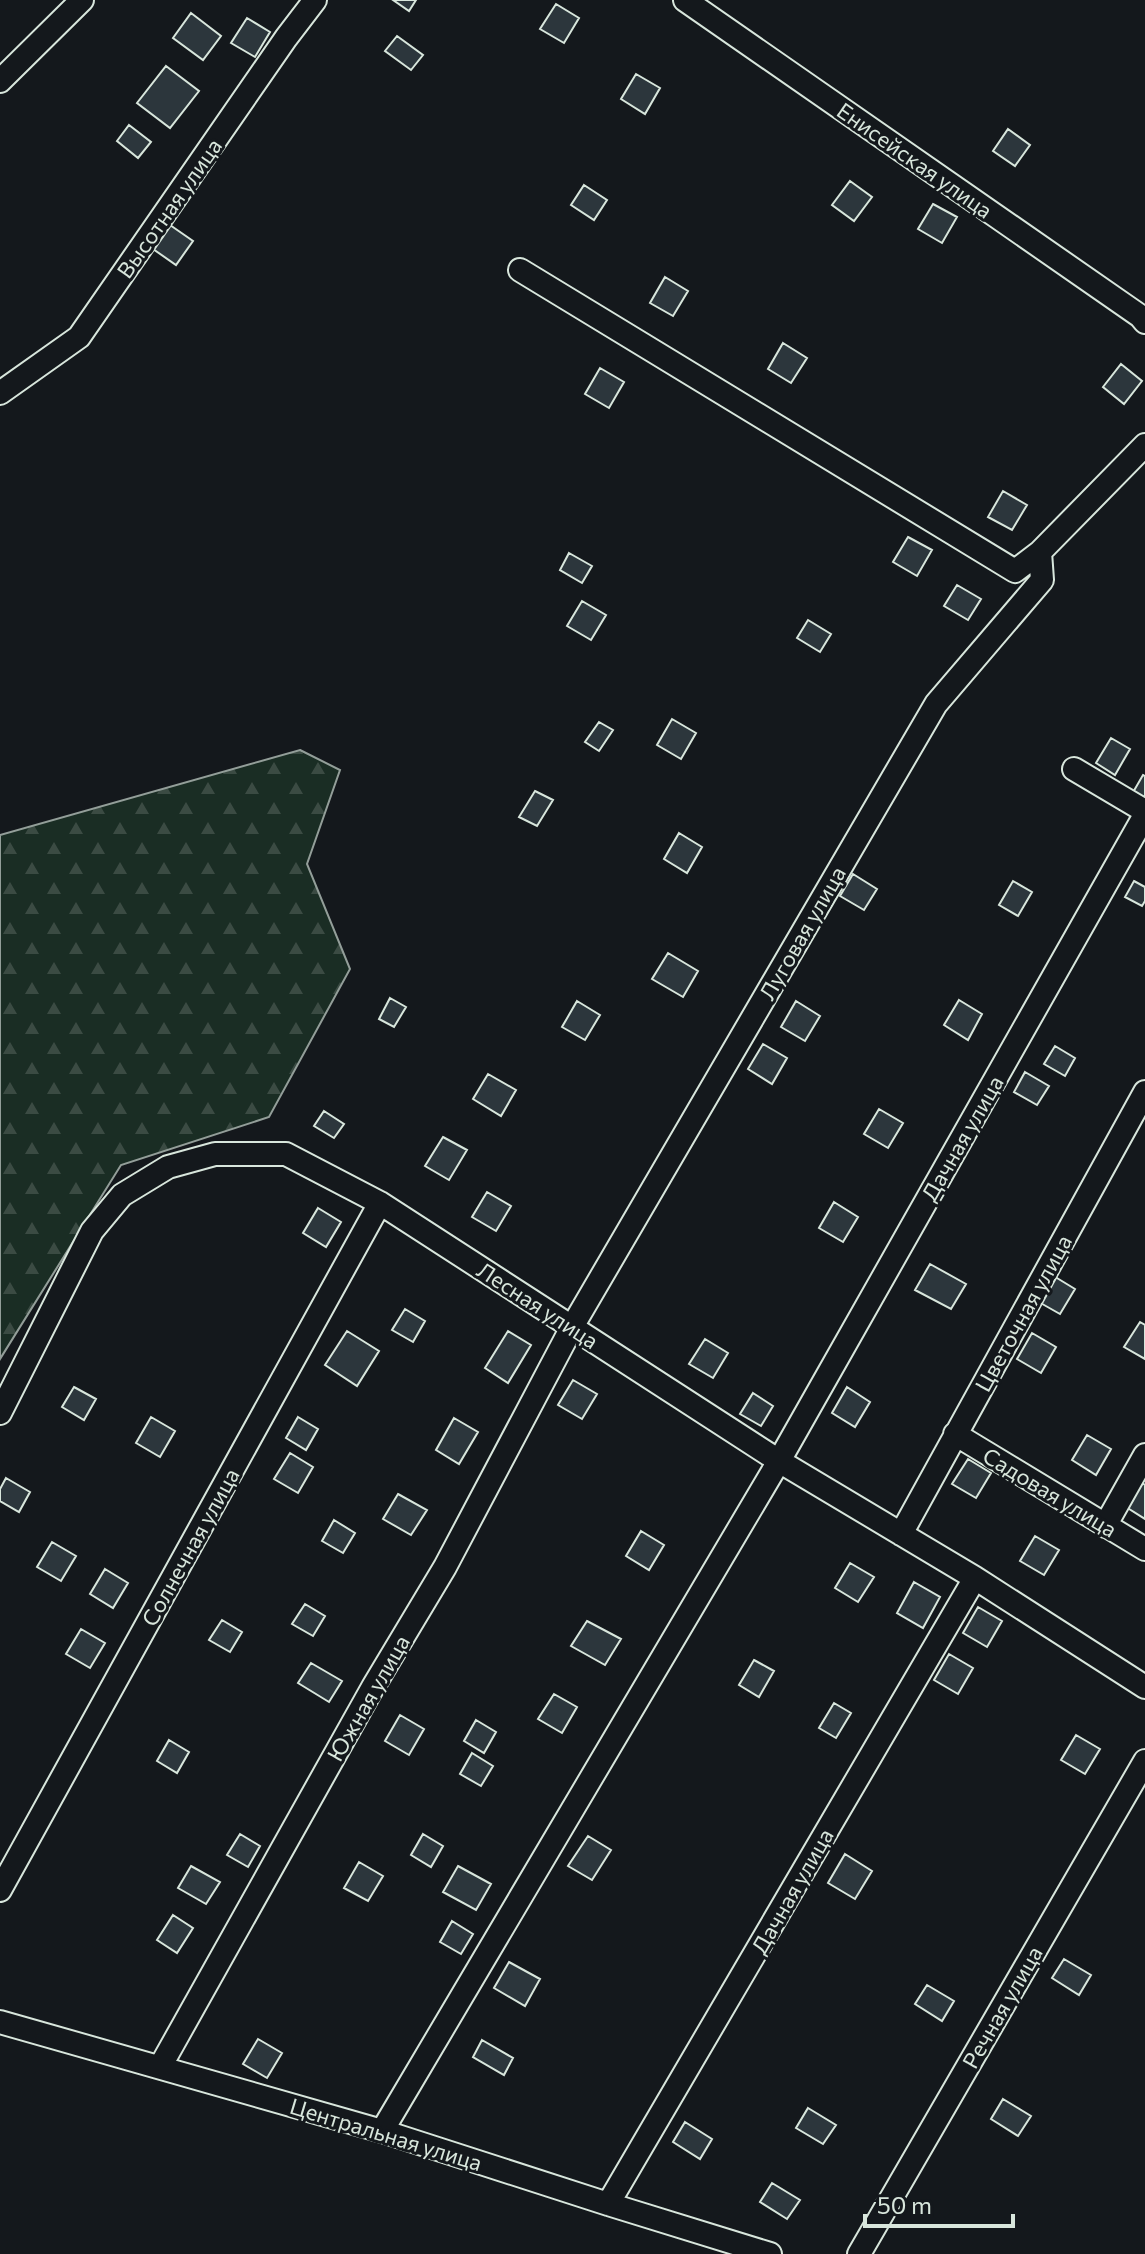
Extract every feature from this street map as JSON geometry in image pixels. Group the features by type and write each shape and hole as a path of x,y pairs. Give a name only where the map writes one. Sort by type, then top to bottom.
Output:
{"street":[{"path":"0,81 82,0"},
{"name":"Высотная улица","path":"0,393 79,337 315,0"},
{"name":"Енисейская улица","path":"685,0 1145,322"},
{"path":"520,270 1015,571 1040,552 1145,445"},
{"name":"Луговая улица","path":"572,1327 936,704 1042,580 1040,552"},
{"path":"1074,769 1145,813"},
{"name":"Дачная улица","path":"382,2131 779,1461 1145,813"},
{"name":"Цветочная улица","path":"901,1534 1145,1092"},
{"name":"Лесная улица","path":"0,1413 92,1231 122,1195 168,1167 215,1154 286,1154 380,1203 779,1461 975,1578 1145,1687"},
{"name":"Солнечная улица","path":"0,1890 380,1203"},
{"name":"Южная улица","path":"160,2067 373,1687 445,1567 572,1327"},
{"name":"Садовая улица","path":"955,1434 1145,1549"},
{"path":"1105,1526 1145,1455"},
{"name":"Дачная улица","path":"608,2204 975,1578"},
{"name":"Речная улица","path":"859,2254 1145,1761"},
{"name":"Центральная улица","path":"0,2022 382,2131 770,2254"}],"green space":[{"path":"300,750 340,770 307,864 350,969 269,1117 121,1165 0,1359 0,835"}],"building":[{"path":"393,0 416,0 409,11"},
{"path":"556,4 579,18 564,43 540,29"},
{"path":"191,13 221,36 203,60 173,38"},
{"path":"247,18 270,32 255,57 231,43"},
{"path":"397,36 423,55 411,70 385,51"},
{"path":"166,66 199,91 170,128 137,103"},
{"path":"636,74 660,88 645,114 621,99"},
{"path":"129,125 151,142 138,158 117,141"},
{"path":"1008,129 1030,145 1015,166 993,151"},
{"path":"850,181 872,197 854,221 832,205"},
{"path":"584,185 607,200 594,220 571,205"},
{"path":"933,204 957,217 942,243 918,229"},
{"path":"170,225 193,241 176,265 153,249"},
{"path":"665,277 688,291 673,316 650,303"},
{"path":"783,343 807,358 791,383 768,369"},
{"path":"1121,364 1142,381 1124,404 1103,387"},
{"path":"600,368 624,382 609,408 585,394"},
{"path":"1003,491 1027,505 1012,530 988,517"},
{"path":"908,537 932,550 917,576 893,562"},
{"path":"569,553 592,566 582,583 560,570"},
{"path":"957,585 981,599 968,620 944,606"},
{"path":"582,601 606,615 591,640 567,626"},
{"path":"808,620 831,634 820,652 797,638"},
{"path":"672,719 696,733 681,759 657,745"},
{"path":"599,722 613,730 599,751 585,742"},
{"path":"1111,738 1130,749 1115,775 1096,763"},
{"path":"1145,776 1145,800 1132,794"},
{"path":"535,791 553,800 537,826 519,817"},
{"path":"679,833 702,847 687,873 664,859"},
{"path":"853,874 877,889 864,910 840,896"},
{"path":"1013,881 1032,892 1018,916 999,905"},
{"path":"1134,881 1145,887 1142,906 1125,897"},
{"path":"668,953 698,971 683,997 652,979"},
{"path":"390,998 406,1007 394,1027 379,1019"},
{"path":"959,1000 982,1014 968,1040 944,1025"},
{"path":"577,1001 600,1015 585,1040 562,1027"},
{"path":"796,1001 820,1016 805,1041 781,1027"},
{"path":"763,1044 787,1058 772,1084 748,1069"},
{"path":"1055,1046 1075,1058 1065,1076 1044,1064"},
{"path":"1025,1072 1049,1086 1037,1105 1014,1092"},
{"path":"488,1074 516,1090 501,1116 473,1099"},
{"path":"879,1109 903,1123 888,1148 864,1134"},
{"path":"324,1111 344,1124 334,1138 314,1126"},
{"path":"443,1137 467,1150 449,1180 425,1166"},
{"path":"487,1192 511,1206 496,1231 472,1217"},
{"path":"834,1202 858,1217 843,1242 819,1228"},
{"path":"318,1208 341,1222 326,1247 303,1233"},
{"path":"930,1264 966,1284 951,1309 915,1290"},
{"path":"1052,1275 1075,1289 1060,1314 1037,1301"},
{"path":"405,1309 425,1321 413,1342 392,1330"},
{"path":"1140,1322 1145,1325 1145,1359 1124,1347"},
{"path":"347,1331 379,1351 357,1386 325,1365"},
{"path":"508,1331 531,1345 508,1383 485,1368"},
{"path":"1032,1333 1056,1347 1041,1373 1017,1359"},
{"path":"705,1339 728,1353 713,1378 689,1364"},
{"path":"573,1380 597,1394 582,1419 558,1405"},
{"path":"74,1387 96,1399 84,1420 62,1407"},
{"path":"847,1387 870,1402 855,1427 832,1413"},
{"path":"753,1393 773,1406 761,1426 740,1414"},
{"path":"151,1417 175,1431 160,1457 136,1443"},
{"path":"298,1417 318,1429 306,1450 286,1438"},
{"path":"454,1418 478,1432 459,1464 436,1450"},
{"path":"1087,1435 1111,1449 1096,1475 1072,1460"},
{"path":"290,1453 313,1467 298,1493 274,1479"},
{"path":"968,1459 991,1473 976,1498 952,1484"},
{"path":"6,1478 30,1492 19,1512 0,1501 0,1489"},
{"path":"1141,1482 1145,1485 1145,1519 1126,1507"},
{"path":"398,1494 427,1510 411,1535 383,1519"},
{"path":"334,1520 355,1533 343,1553 322,1541"},
{"path":"641,1531 664,1545 649,1570 626,1556"},
{"path":"1035,1536 1059,1550 1044,1575 1020,1561"},
{"path":"52,1542 76,1556 61,1581 37,1567"},
{"path":"850,1563 874,1577 858,1602 835,1588"},
{"path":"105,1569 128,1583 113,1608 90,1594"},
{"path":"914,1582 940,1597 923,1628 897,1613"},
{"path":"305,1604 325,1616 313,1636 292,1624"},
{"path":"978,1607 1002,1621 987,1647 963,1633"},
{"path":"222,1620 242,1632 230,1652 209,1640"},
{"path":"587,1621 621,1639 605,1665 571,1646"},
{"path":"81,1629 105,1643 90,1668 66,1654"},
{"path":"949,1654 973,1668 958,1694 934,1680"},
{"path":"754,1660 774,1671 759,1697 739,1685"},
{"path":"311,1663 342,1681 329,1702 298,1683"},
{"path":"554,1694 577,1707 562,1733 538,1719"},
{"path":"834,1703 851,1713 836,1738 819,1728"},
{"path":"400,1715 424,1729 409,1755 385,1741"},
{"path":"476,1720 496,1732 484,1753 464,1741"},
{"path":"1076,1735 1100,1749 1085,1774 1061,1760"},
{"path":"169,1740 189,1752 177,1773 157,1761"},
{"path":"472,1753 493,1766 481,1786 460,1774"},
{"path":"240,1834 260,1846 248,1867 227,1855"},
{"path":"423,1834 443,1846 431,1867 411,1855"},
{"path":"588,1836 611,1850 592,1880 568,1866"},
{"path":"845,1854 872,1871 855,1899 828,1883"},
{"path":"359,1862 383,1876 368,1901 344,1888"},
{"path":"191,1866 220,1882 206,1904 178,1888"},
{"path":"458,1866 491,1884 476,1910 443,1892"},
{"path":"173,1915 193,1928 177,1953 157,1940"},
{"path":"452,1921 473,1934 461,1954 440,1942"},
{"path":"1064,1959 1091,1975 1079,1995 1052,1978"},
{"path":"509,1962 540,1979 525,2006 494,1988"},
{"path":"927,1985 954,2001 942,2021 915,2004"},
{"path":"258,2039 282,2053 267,2078 243,2064"},
{"path":"482,2040 513,2058 504,2075 473,2057"},
{"path":"1003,2099 1031,2116 1018,2136 991,2119"},
{"path":"808,2108 836,2125 823,2144 796,2128"},
{"path":"685,2122 712,2139 700,2159 673,2142"},
{"path":"772,2183 800,2200 787,2219 760,2202"}]}
